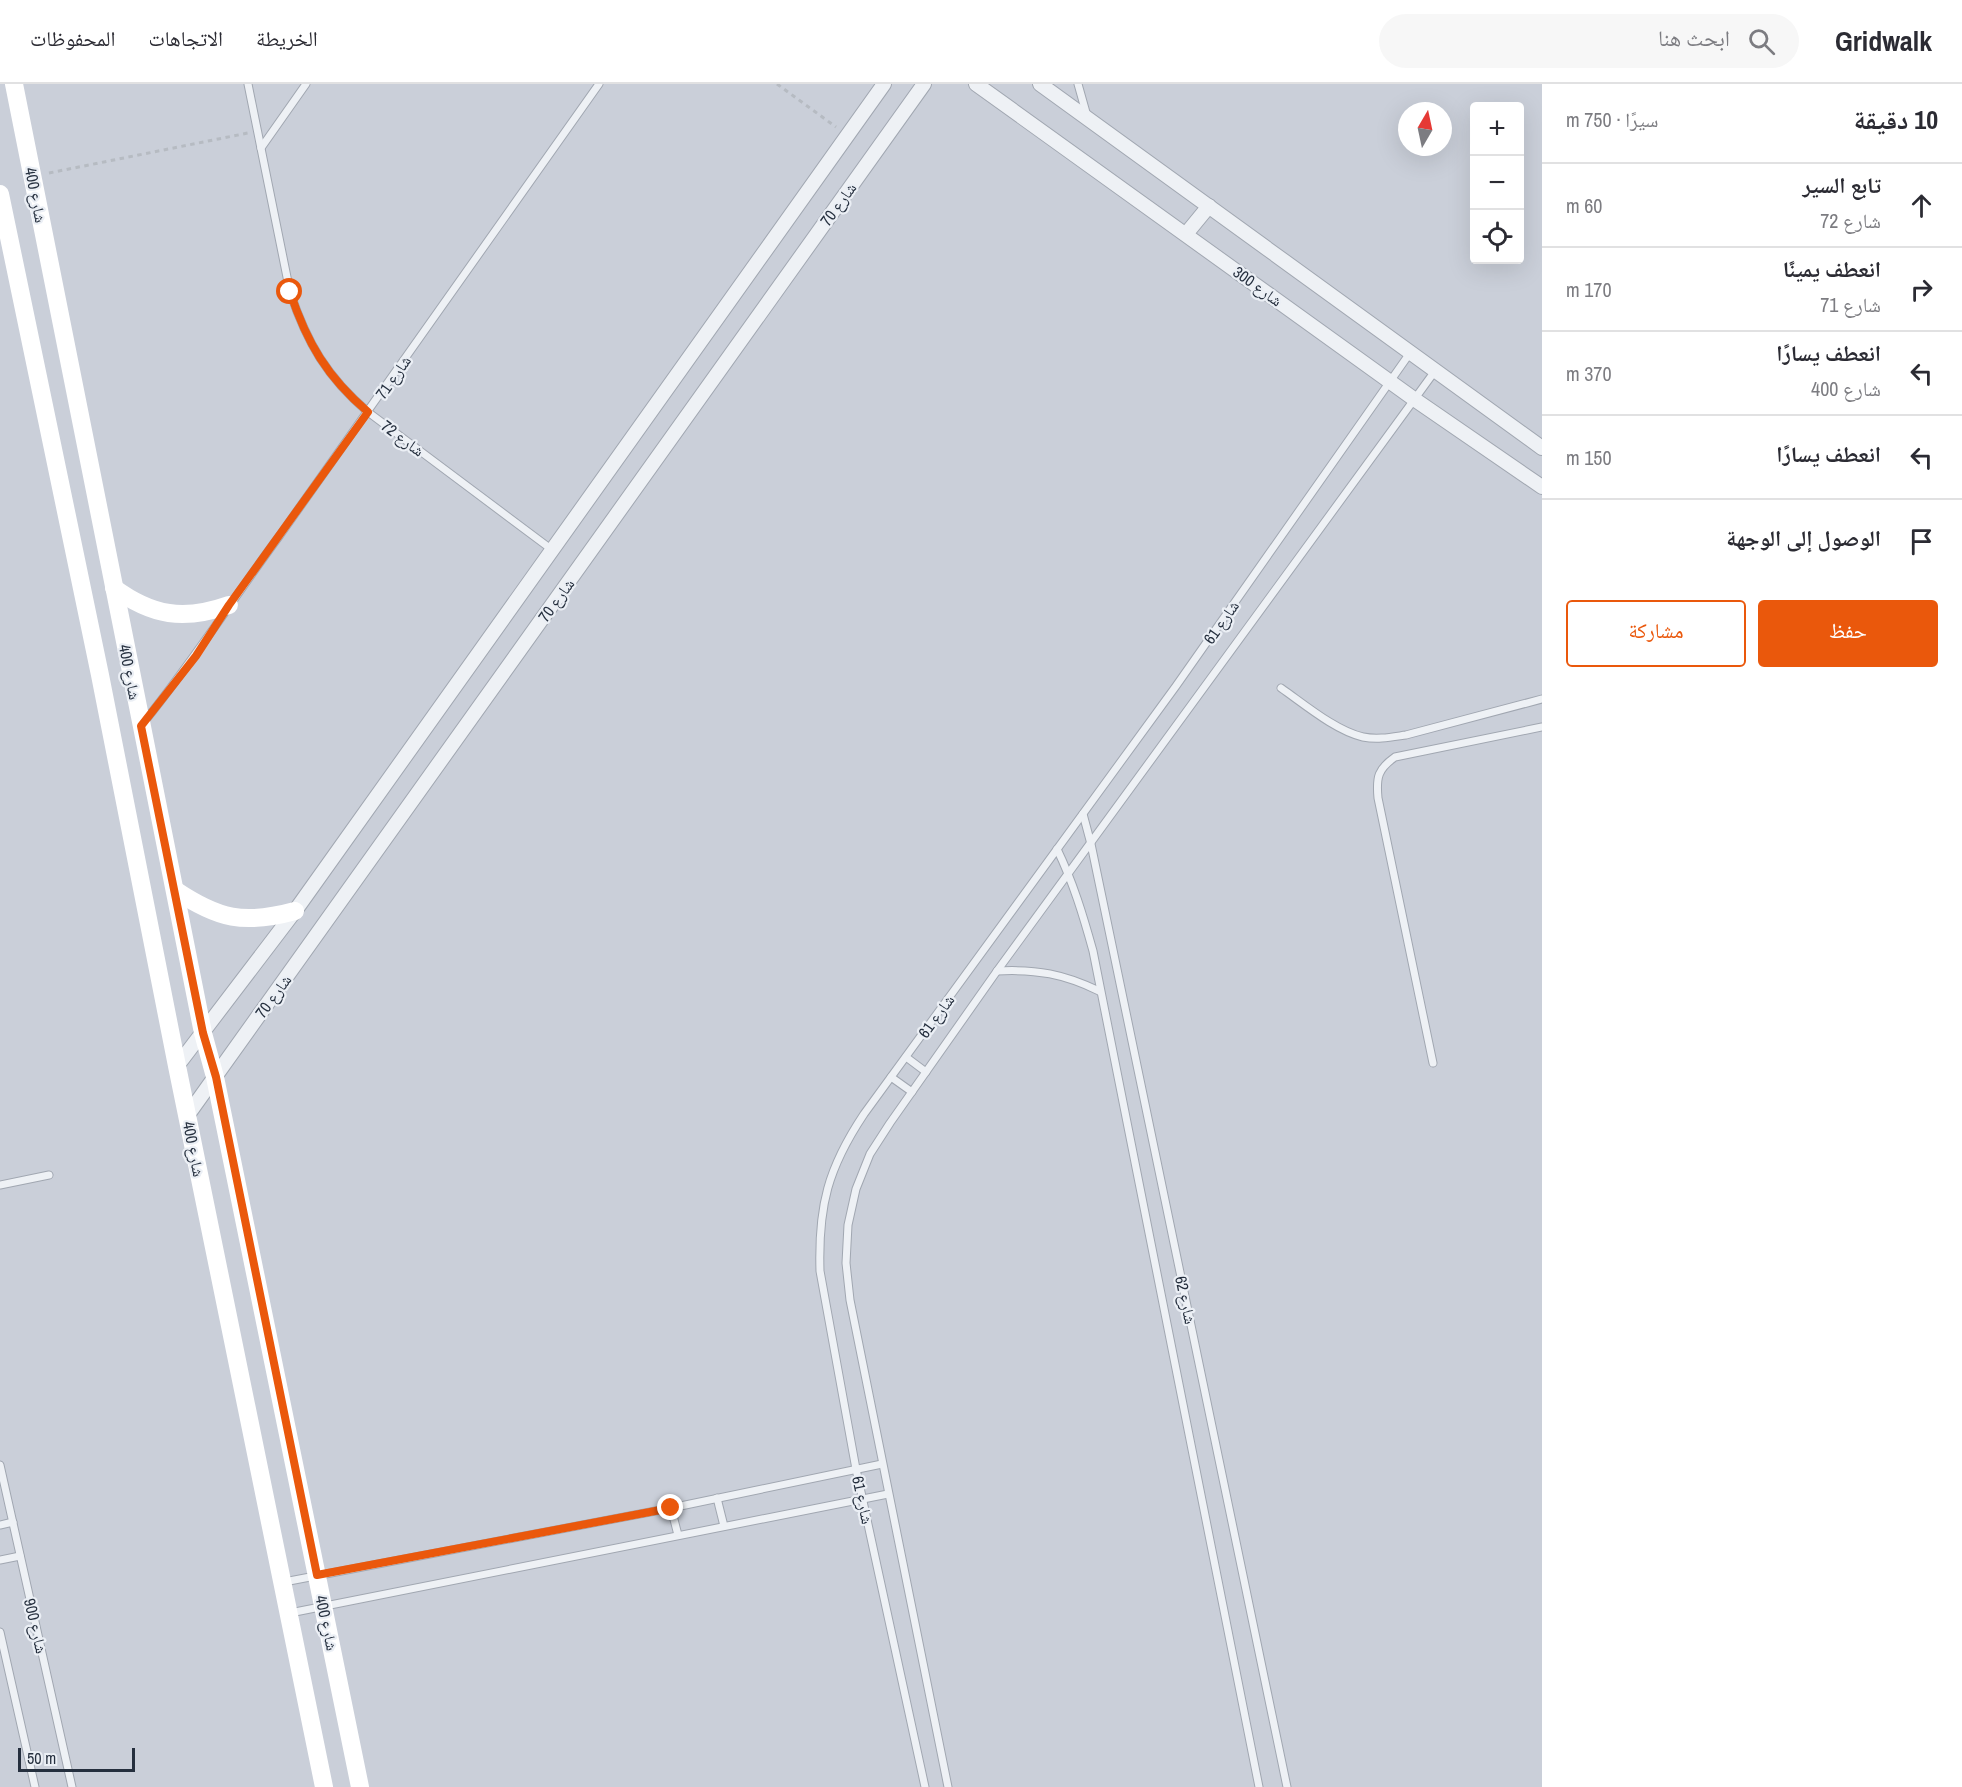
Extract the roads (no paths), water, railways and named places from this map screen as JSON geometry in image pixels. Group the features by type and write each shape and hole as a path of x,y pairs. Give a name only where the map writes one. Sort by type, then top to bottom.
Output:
{"street":[{"name":"شارع 400","path":"14,84 203,1033 216,1077 360,1787"},
{"name":"شارع 70","path":"177,1066 295,911 884,84"},
{"name":"شارع 70","path":"187,1116 924,84"},
{"name":"شارع 300","path":"976,84 1414,399 1542,487"},
{"path":"1040,84 1542,448"},
{"name":"شارع 400","path":"0,194 100,675 324,1787"},
{"path":"1186,234 1209,206"},
{"path":"114,588 130,600 149,609 169,614 199,613 229,605"},
{"path":"175,890 198,906 221,915 246,919 271,918 295,911"}],"lane":[{"name":"شارع 72","path":"248,84 290,292 299,320 327,371 368,412 551,549"},
{"path":"261,148 306,84"},
{"name":"شارع 71","path":"141,726 196,656 229,605 599,84"},
{"path":"1078,84 1088,118"},
{"name":"شارع 61","path":"925,1787 856,1470 821,1282 819,1238 823,1204 832,1172 846,1142 891,1077 1176,686 1410,353"},
{"name":"شارع 61","path":"948,1787 850,1300 846,1263 848,1225 856,1189 870,1154 926,1072 1435,371"},
{"path":"1281,688 1342,729 1363,737 1384,738 1406,735 1542,699"},
{"path":"1433,1063 1376,781 1383,765 1395,757 1542,727"},
{"name":"شارع 62","path":"1083,814 1287,1787"},
{"name":"شارع 62","path":"1057,849 1069,873 1090,941 1259,1787"},
{"path":"998,971 1024,970 1050,973 1076,980 1100,992"},
{"path":"906,1057 926,1072"},
{"path":"891,1077 912,1092"},
{"path":"0,1185 49,1175"},
{"path":"281,1582 671,1508 882,1464"},
{"name":"شارع 900","path":"0,1465 72,1787"},
{"path":"288,1614 888,1494"},
{"path":"717,1498 724,1526"},
{"path":"671,1508 678,1535"},
{"path":"0,1526 13,1522"},
{"path":"0,1560 20,1556"},
{"path":"0,1632 35,1787"}]}
